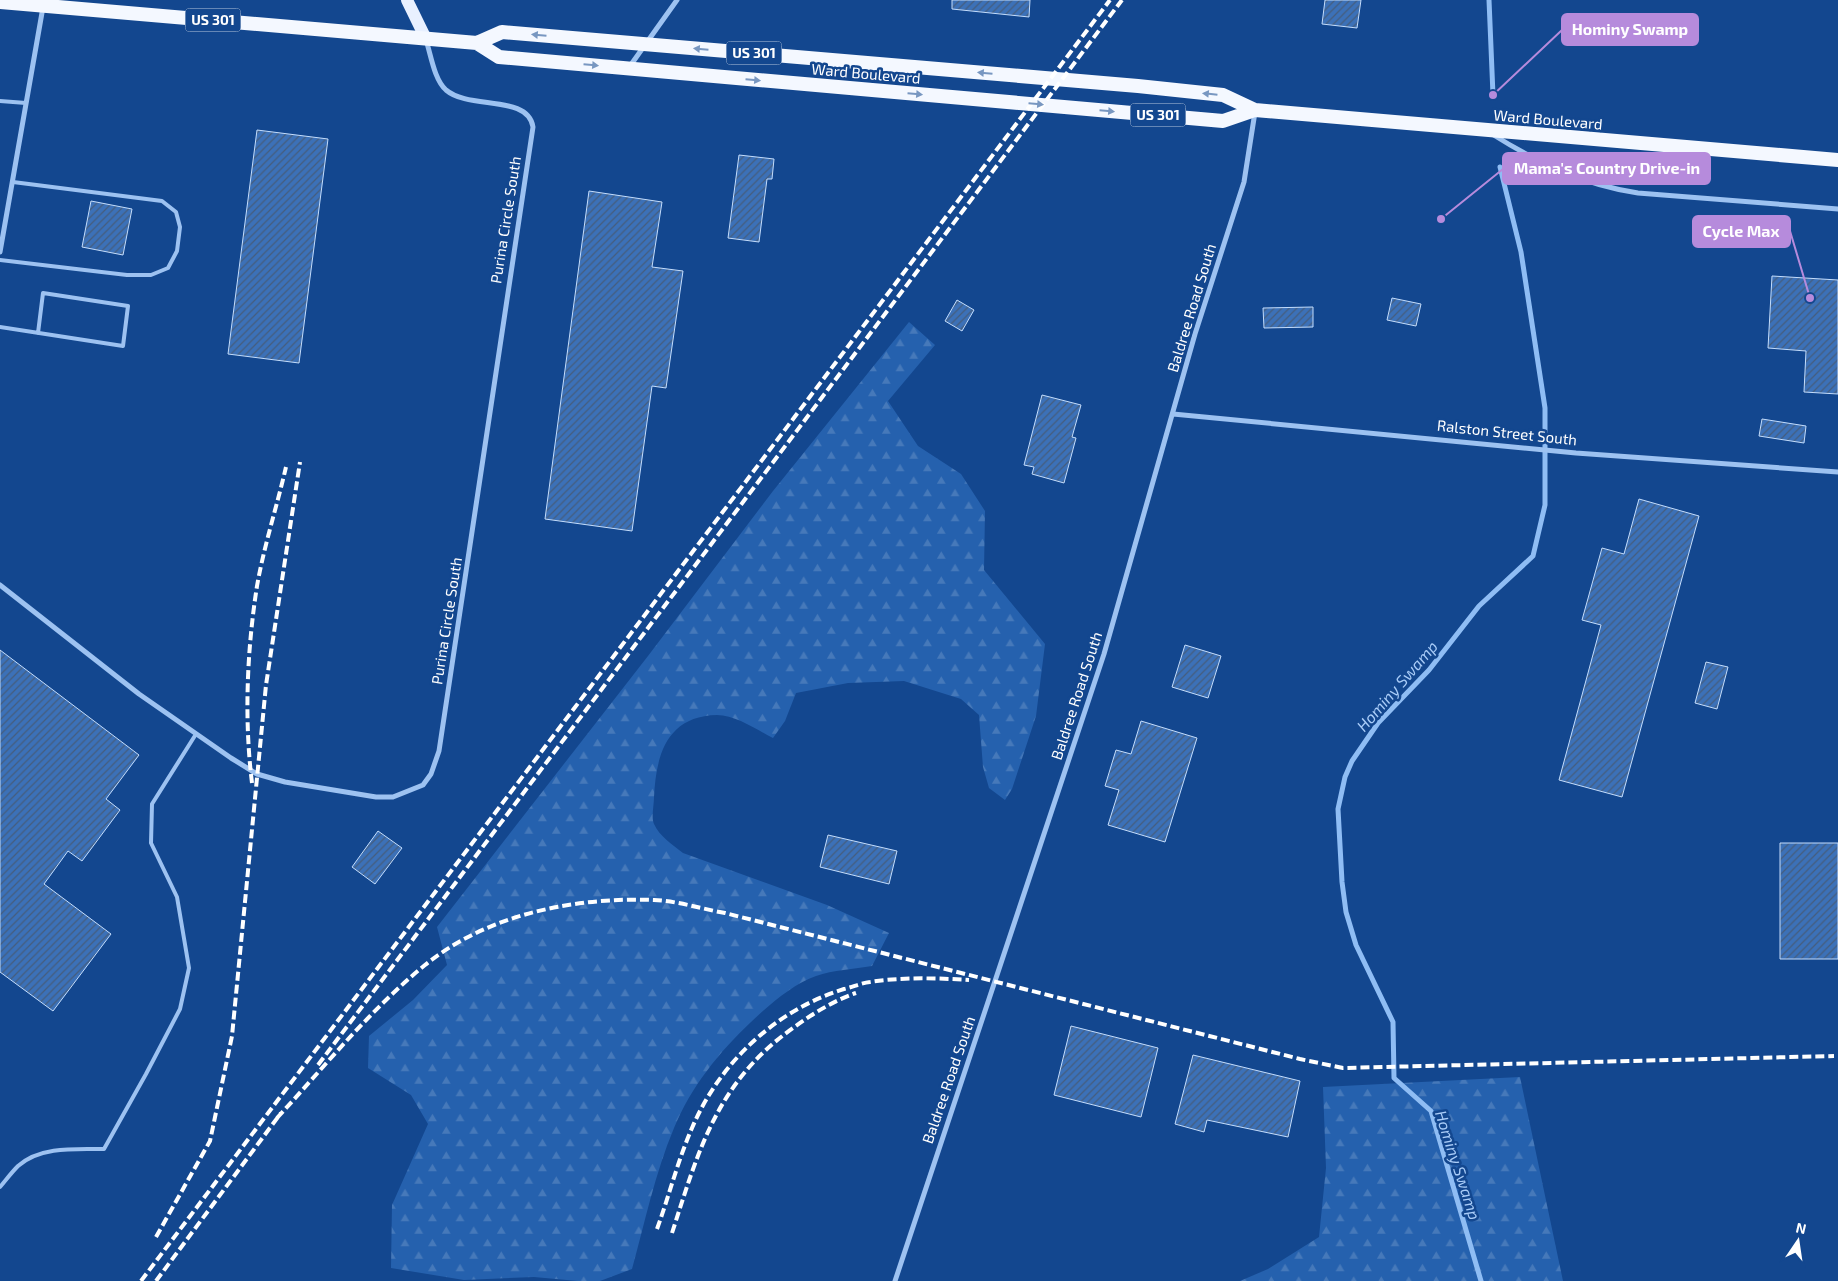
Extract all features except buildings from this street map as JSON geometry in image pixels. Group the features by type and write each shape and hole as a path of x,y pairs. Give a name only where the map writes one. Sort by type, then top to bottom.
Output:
{"highway":[{"name":"US 301","path":"0,2 43,6 84,4 426,39"},
{"name":"Ward Boulevard","path":"477,43 502,32 645,44 1223,95 1255,110 1838,160"},
{"name":"Ward Boulevard","path":"426,39 477,43 499,57 1223,121 1255,110"}],"main road":[{"path":"407,0 426,39"}],"street":[{"path":"628,69 677,0"},
{"path":"0,252 43,6"},
{"name":"Purina Circle South","path":"0,585 139,694 257,774 285,782 376,797 402,795 423,785 431,774 439,751 533,127 532,120 522,110 513,106 469,101 447,90 440,83 426,39"},
{"name":"Baldree Road South","path":"895,1281 1096,681 1174,414 1195,334 1244,182 1255,110"},
{"path":"1487,131 1527,156 1577,179 1606,188 1638,193 1838,209"},
{"name":"Ralston Street South","path":"1174,414 1576,452 1838,472"}],"lane":[{"path":"0,101 26,104"},
{"path":"0,260 127,275 151,275 168,268 177,251 180,227 176,212 162,201 13,182"},
{"path":"0,327 38,333 123,346 128,306 43,293 38,333"},
{"path":"0,1187 19,1166 38,1154 67,1149 104,1148 180,1009 189,968 177,898 151,843 152,804 196,734"}],"green space":[{"path":"909,322 935,345 888,401 918,446 961,474 985,511 984,570 1045,644 1036,716 1012,789 1005,800 989,788 983,767 979,715 961,699 904,681 848,683 796,693 785,721 773,738 732,717 717,715 700,717 686,722 676,730 668,741 658,767 655,781 653,818 659,832 683,853 827,905 889,933 872,966 823,974 799,984 758,1015 717,1058 697,1084 681,1113 667,1145 632,1269 600,1281 578,1281 534,1277 464,1280 391,1268 392,1205 428,1124 411,1095 368,1068 369,1036 413,1000 447,965 437,927 648,656 773,491"},
{"path":"1520,1077 1563,1281 1240,1281 1268,1269 1319,1237 1326,1168 1323,1087"}],"waterway":[{"name":"Hominy Swamp","path":"1489,0 1493,95"},
{"name":"Hominy Swamp","path":"1481,1281 1431,1111 1394,1078 1393,1022 1356,945 1346,912 1342,882 1338,809 1345,777 1352,761 1378,723 1429,670 1479,606 1533,556 1545,505 1545,408 1521,252 1500,167"}],"railway":[{"path":"141,1281 1110,0"},
{"path":"318,1065 1122,0"},
{"path":"156,1237 210,1141 232,1036 266,685 300,462"},
{"path":"252,783 247,709 251,635 260,571 286,467"},
{"path":"277,1118 385,1001 425,965 450,947 504,921 534,912 563,906 624,900 654,900 681,903 725,913 1300,1059 1343,1068 1834,1056"},
{"path":"657,1229 687,1140 704,1104 718,1081 734,1061 773,1025 819,998 863,983 882,980 932,978 969,980"},
{"path":"672,1233 702,1145 728,1094 767,1049 793,1028 831,1004 856,993"},
{"path":"156,1281 281,1113"}],"place":[{"name":"Hominy Swamp","path":"1493,95"},
{"name":"Mama's Country Drive-in","path":"1441,219"},
{"name":"Cycle Max","path":"1810,298"}]}
